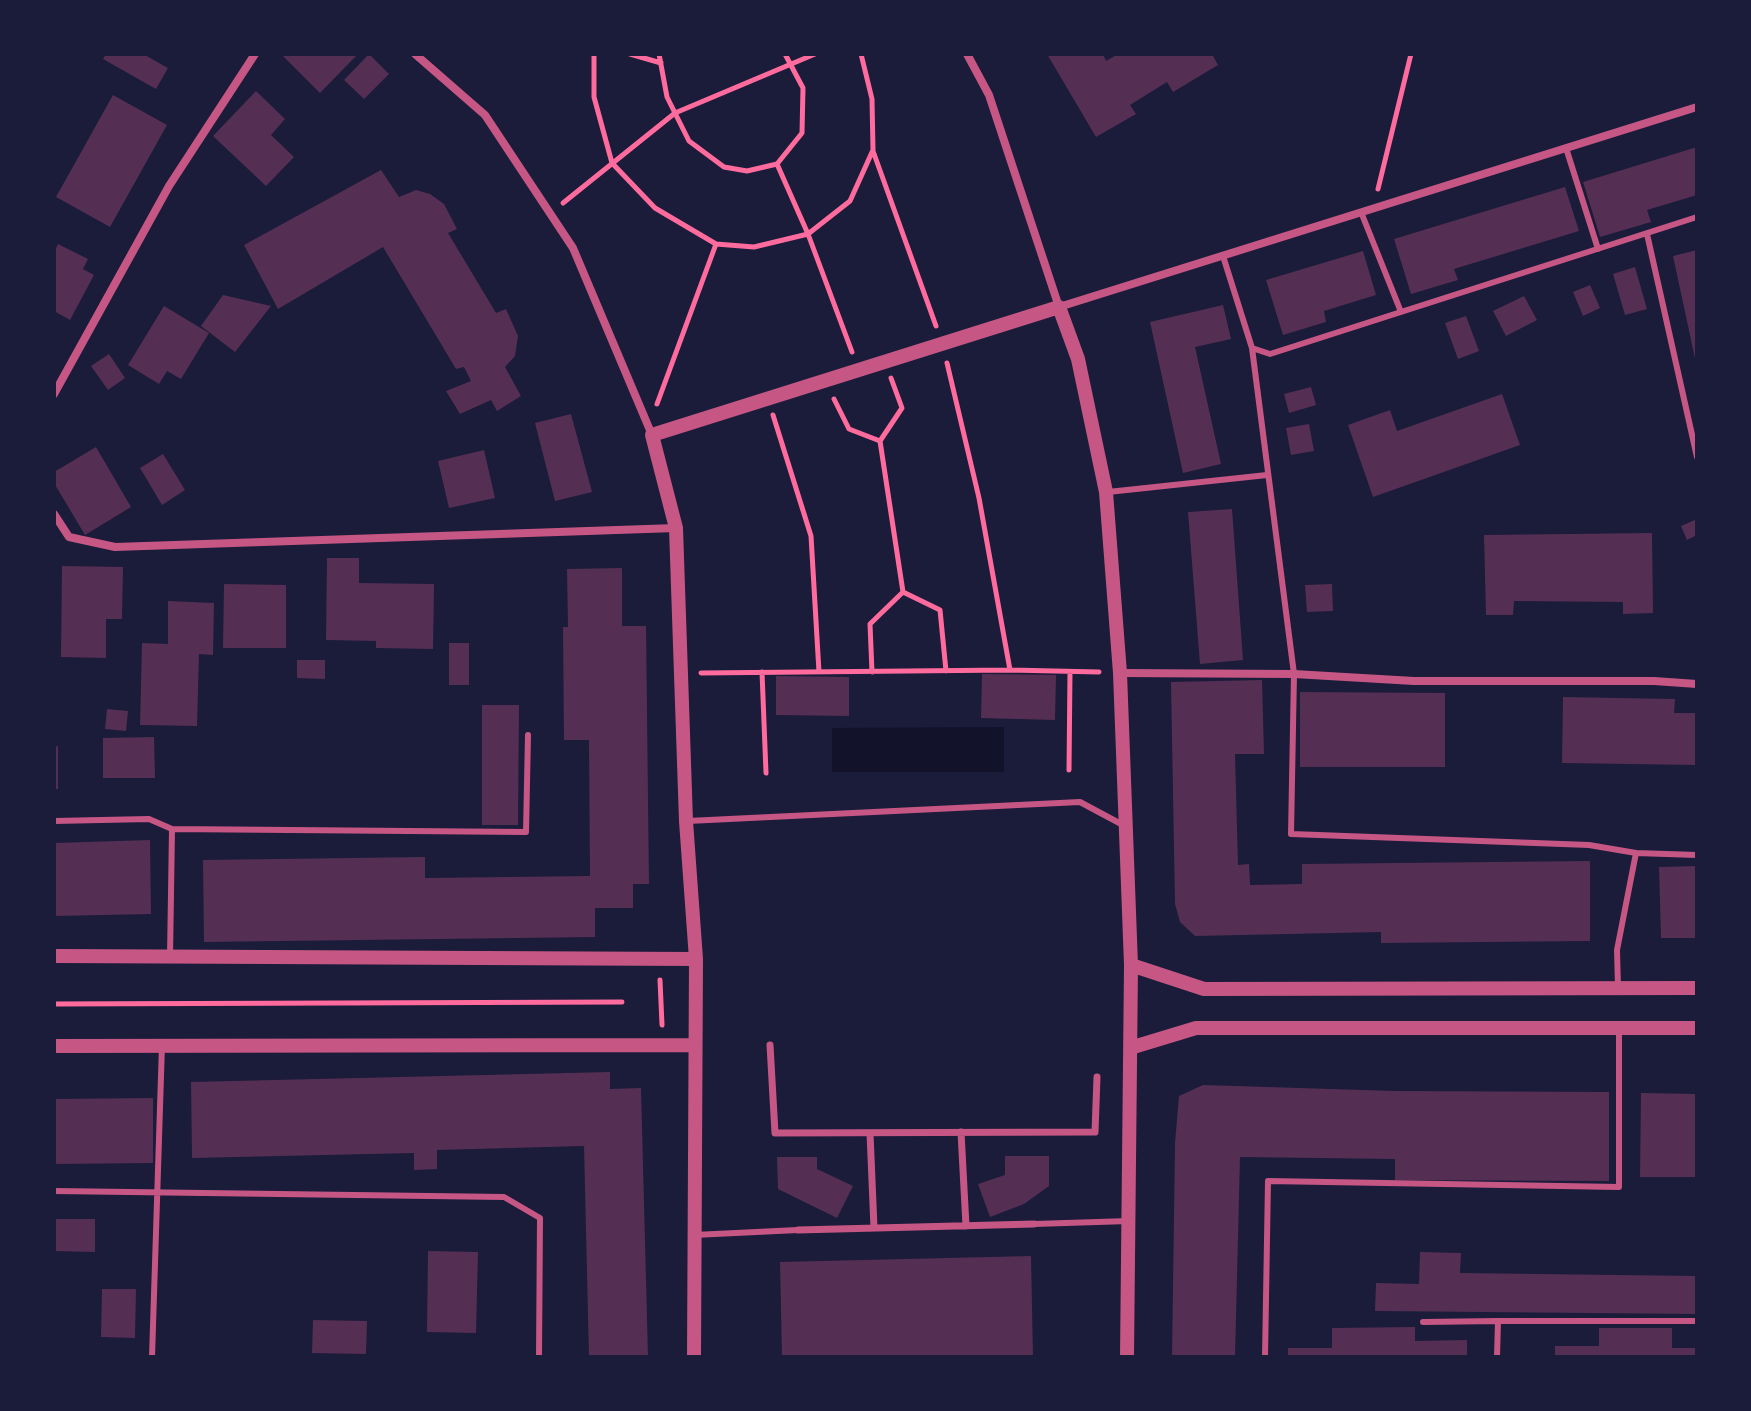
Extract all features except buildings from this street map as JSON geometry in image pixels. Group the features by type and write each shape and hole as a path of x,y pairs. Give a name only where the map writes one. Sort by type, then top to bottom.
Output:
{"street":[{"path":"54,394 169,186 255,54"},
{"path":"415,54 485,115 573,248 650,432 676,528 686,821 696,959 694,1357"},
{"path":"967,54 989,95 1078,359 1106,492 1120,673 1131,965 1127,1357"},
{"path":"650,432 768,399 1697,107"},
{"path":"54,514 69,537 115,547 676,528"},
{"path":"1120,673 1697,684"},
{"path":"54,956 696,959"},
{"path":"1131,965 1204,989 1697,988"},
{"path":"1130,1048 1196,1028 1697,1028"},
{"path":"54,1046 695,1045"},
{"path":"770,1045 775,1133 1095,1132 1097,1077"},
{"path":"961,1132 966,1226"},
{"path":"870,1133 874,1228"},
{"path":"798,1230 1034,1224"}],"lane":[{"path":"1566,148 1598,249"},
{"path":"1361,212 1401,312"},
{"path":"1252,348 1270,354 1697,217"},
{"path":"1647,234 1697,457"},
{"path":"1223,256 1252,348 1294,674 1291,834 1589,845 1636,853 1697,855"},
{"path":"1106,492 1267,475"},
{"path":"54,821 149,819 172,829 526,832 528,735"},
{"path":"686,821 1080,802 1126,826"},
{"path":"170,957 172,829"},
{"path":"1618,988 1617,950 1636,853"},
{"path":"1265,1357 1268,1181 1619,1187 1619,1028"},
{"path":"152,1357 162,1045"},
{"path":"54,1191 504,1197 540,1218 539,1357"},
{"path":"1034,1224 1129,1221"},
{"path":"694,1235 798,1230"},
{"path":"1497,1357 1498,1321"},
{"path":"1423,1322 1697,1321"}],"path":[{"path":"594,54 594,97 612,163 655,208 716,244 754,247 808,234 850,201 873,150"},
{"path":"630,54 661,63"},
{"path":"659,54 667,97 689,141 724,167 747,171 777,164 802,133 803,88 785,54"},
{"path":"550,213 675,113 815,54"},
{"path":"861,54 872,99 873,150 943,344 979,498 1010,670"},
{"path":"1374,208 1411,54"},
{"path":"777,164 808,234 859,370"},
{"path":"650,432 716,244"},
{"path":"885,362 902,408 880,441 903,592"},
{"path":"826,380 849,429 880,441"},
{"path":"768,399 811,536 819,672"},
{"path":"903,592 940,610 946,671"},
{"path":"872,672 870,624 903,592"},
{"path":"682,673 1010,670 1120,673"},
{"path":"762,672 766,773"},
{"path":"1069,770 1070,672"},
{"path":"646,1045 662,1025 662,982 648,958"},
{"path":"54,1004 622,1002"}],"shaded area":[{"path":"1004,727 1004,772 832,772 832,728"}]}
